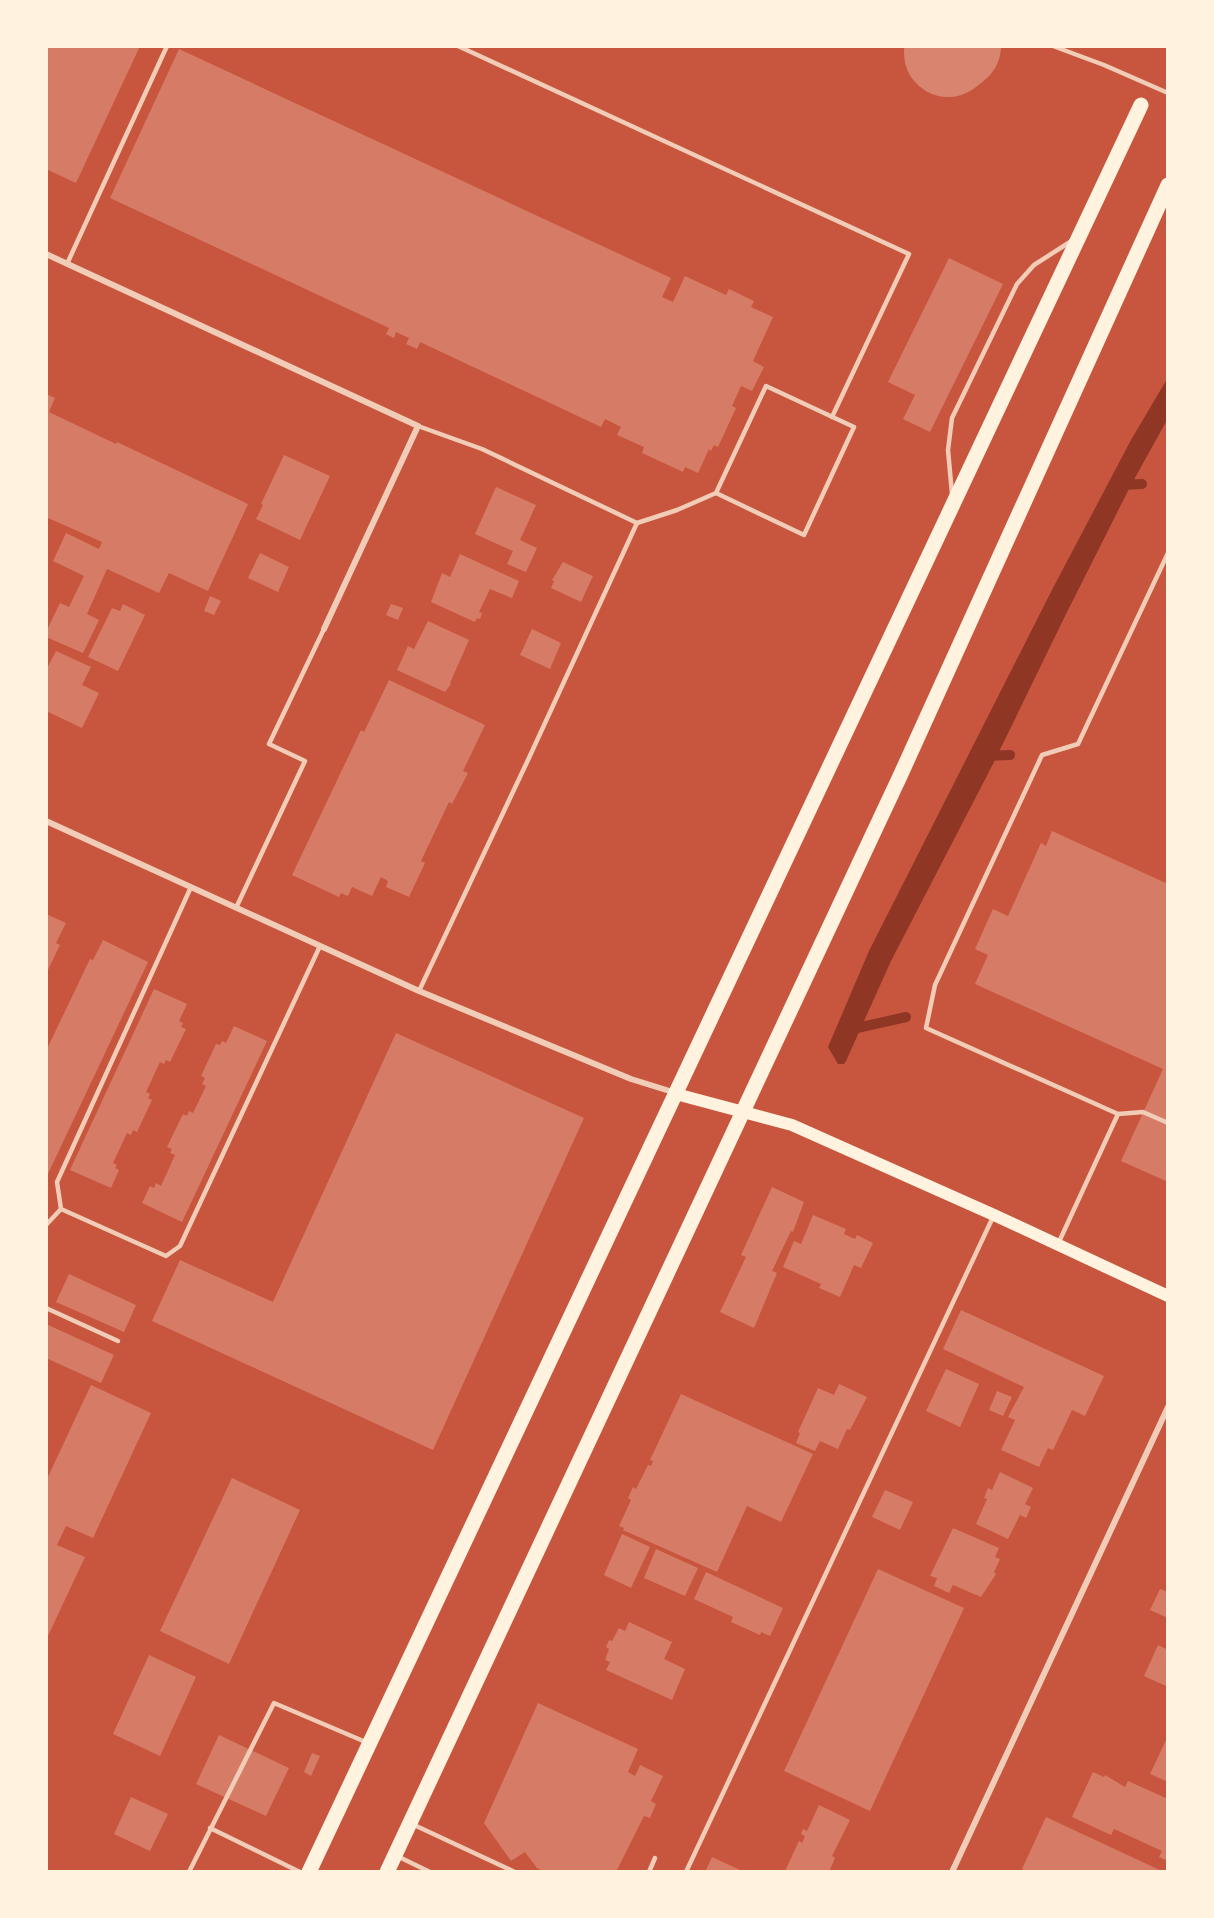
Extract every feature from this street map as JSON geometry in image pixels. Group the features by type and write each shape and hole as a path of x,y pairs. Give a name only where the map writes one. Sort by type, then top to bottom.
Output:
{"main road":[{"path":"309,1872 1141,105"},
{"path":"387,1872 906,763 1167,185"},
{"path":"676,1094 792,1125 1058,1244 1167,1296"}],"street":[{"path":"46,254 418,426 324,628"},
{"path":"46,821 419,991 631,1079 676,1094"},
{"path":"952,1872 1167,1407"}],"lane":[{"path":"66,264 167,46"},
{"path":"458,46 909,254 832,417"},
{"path":"1053,46 1104,65 1167,93"},
{"path":"953,504 948,450 952,418 1017,284 1034,265 1080,235"},
{"path":"418,426 482,449 637,524 716,493 766,386 855,427 804,535 716,493"},
{"path":"419,991 637,524"},
{"path":"1167,553 1078,744 1042,755 935,985 927,1028 1118,1114 1143,1112 1167,1123"},
{"path":"236,908 305,761 269,744 324,628"},
{"path":"61,1209 57,1182 190,887"},
{"path":"61,1209 166,1256 180,1246 320,946"},
{"path":"1058,1244 1118,1114"},
{"path":"46,1225 61,1209"},
{"path":"686,1872 994,1215"},
{"path":"46,1308 118,1341"},
{"path":"189,1872 274,1703 369,1743"},
{"path":"409,1823 515,1872"},
{"path":"210,1828 300,1872"},
{"path":"395,1855 430,1872"},
{"path":"649,1872 655,1858"}],"shaded area":[{"path":"1167,379 1167,420 1131,485 993,764 891,961 846,1061 844,1064 838,1064 828,1047 869,951 1053,588 1131,440"}],"building":[{"path":"46,46 140,46 76,183 46,169"},
{"path":"179,49 671,278 662,297 673,302 685,276 726,295 729,289 754,301 751,307 773,317 753,361 764,367 752,391 741,386 732,406 736,408 718,447 714,445 711,451 709,449 698,473 685,467 683,472 642,453 644,447 617,435 621,427 605,419 601,427 420,342 417,349 406,344 409,338 396,332 394,338 386,334 389,328 110,198"},
{"path":"949,258 1003,284 930,432 903,419 915,395 888,382"},
{"path":"46,394 55,398 49,412 248,504 208,591 169,573 159,593 107,569 87,614 99,620 83,653 46,637 46,632 60,603 69,607 84,576 53,561 66,533 99,549 102,542 46,517"},
{"path":"284,455 330,476 300,540 256,519"},
{"path":"496,487 536,505 520,540 537,548 526,572 507,564 513,551 475,534"},
{"path":"260,553 289,567 278,592 248,578"},
{"path":"460,554 519,581 512,598 490,589 479,612 482,613 480,619 477,618 475,622 431,602 442,573 450,577"},
{"path":"563,562 593,576 581,602 551,588 554,581 552,580"},
{"path":"210,596 221,601 214,615 204,611"},
{"path":"123,604 145,615 118,671 88,657 112,608 120,611"},
{"path":"391,604 403,608 398,620 386,615"},
{"path":"428,621 469,640 451,684 445,692 397,670 408,646 414,649"},
{"path":"532,629 561,643 550,669 520,655"},
{"path":"56,651 91,667 82,685 99,693 82,728 46,711 46,670"},
{"path":"389,680 485,725 463,771 468,773 452,804 449,802 421,861 425,863 409,897 386,887 388,881 381,877 372,896 352,887 348,896 341,893 339,897 292,875 361,730 364,732"},
{"path":"1052,831 1168,884 1168,1182 1121,1161 1163,1069 975,984 988,955 975,949 993,909 1008,916 1041,843 1046,846"},
{"path":"46,914 66,923 56,943 60,945 46,974"},
{"path":"103,940 148,962 46,1178 46,1051 90,959 93,960"},
{"path":"154,989 187,1004 179,1021 183,1023 181,1027 186,1029 170,1062 166,1060 164,1064 160,1062 146,1092 150,1094 148,1098 152,1100 137,1132 133,1130 131,1135 127,1133 113,1163 119,1170 111,1188 70,1170"},
{"path":"234,1026 267,1041 182,1222 142,1203 150,1186 154,1188 156,1183 161,1186 175,1155 170,1153 172,1149 167,1147 183,1114 187,1116 189,1111 193,1113 206,1086 202,1084 205,1078 201,1076 216,1044 220,1045 222,1041 226,1043"},
{"path":"396,1033 584,1118 433,1450 152,1321 180,1260 273,1302"},
{"path":"772,1187 804,1202 793,1232 791,1231 772,1271 777,1273 754,1328 720,1312 746,1257 741,1255"},
{"path":"813,1215 846,1229 844,1234 855,1239 857,1235 873,1243 861,1268 854,1265 840,1297 819,1288 821,1284 783,1267 794,1241 801,1244"},
{"path":"69,1274 136,1305 124,1332 56,1302"},
{"path":"961,1310 1104,1376 1085,1416 1072,1410 1053,1450 1048,1448 1039,1467 1001,1450 1015,1420 1008,1417 1024,1387 943,1349"},
{"path":"46,1324 114,1355 101,1383 46,1358"},
{"path":"946,1369 979,1384 960,1427 926,1411"},
{"path":"839,1384 867,1397 850,1430 847,1429 838,1449 820,1441 815,1451 796,1443 800,1433 798,1432 818,1388 834,1395"},
{"path":"91,1385 151,1413 93,1538 66,1526 57,1545 85,1557 46,1640 46,1481"},
{"path":"997,1391 1012,1397 1003,1416 989,1410"},
{"path":"681,1394 813,1454 781,1522 747,1506 717,1572 623,1530 624,1528 619,1526 631,1500 628,1498 633,1487 636,1489 648,1465 651,1466 653,1461 650,1460"},
{"path":"1000,1472 1033,1488 1025,1504 1031,1507 1026,1518 1020,1515 1008,1539 976,1524 987,1499 984,1498 988,1488 992,1490"},
{"path":"232,1478 300,1510 229,1664 160,1631"},
{"path":"885,1490 913,1502 900,1530 872,1517"},
{"path":"953,1528 999,1548 995,1557 1000,1559 994,1572 996,1574 981,1597 953,1585 949,1593 934,1586 937,1578 930,1576"},
{"path":"622,1534 650,1547 631,1588 604,1575"},
{"path":"656,1549 698,1568 685,1596 644,1578"},
{"path":"878,1569 964,1608 870,1811 784,1771"},
{"path":"706,1572 783,1608 770,1636 761,1632 760,1635 731,1622 733,1617 694,1599"},
{"path":"1160,1589 1168,1592 1168,1618 1150,1610"},
{"path":"629,1622 672,1642 664,1659 685,1669 672,1700 606,1670 610,1662 605,1660 609,1640 612,1641 619,1628 625,1631"},
{"path":"1158,1645 1168,1650 1168,1687 1144,1676"},
{"path":"149,1655 196,1677 160,1756 113,1734"},
{"path":"538,1703 638,1749 628,1772 635,1776 640,1765 663,1776 651,1801 656,1804 650,1818 644,1816 616,1872 544,1872 537,1868 525,1852 511,1861 484,1823"},
{"path":"219,1735 289,1768 266,1816 196,1784"},
{"path":"1168,1736 1168,1782 1150,1774"},
{"path":"312,1753 320,1756 311,1776 304,1772"},
{"path":"1093,1772 1104,1777 1105,1775 1125,1787 1128,1781 1168,1799 1168,1861 1159,1857 1162,1851 1114,1829 1111,1835 1072,1817"},
{"path":"131,1797 168,1814 150,1851 114,1834"},
{"path":"819,1805 850,1820 832,1856 835,1858 829,1872 785,1871 799,1841 802,1843 805,1836 801,1834 803,1829 807,1831"},
{"path":"1046,1817 1164,1872 1028,1872 1022,1869"},
{"path":"712,1857 740,1870 739,1872 705,1872"}],"waterway":[{"path":"1121,485 1142,484"},
{"path":"983,756 1010,755"},
{"path":"848,1030 906,1017"}],"taxiway":[{"path":"948,53 957,46"}]}
